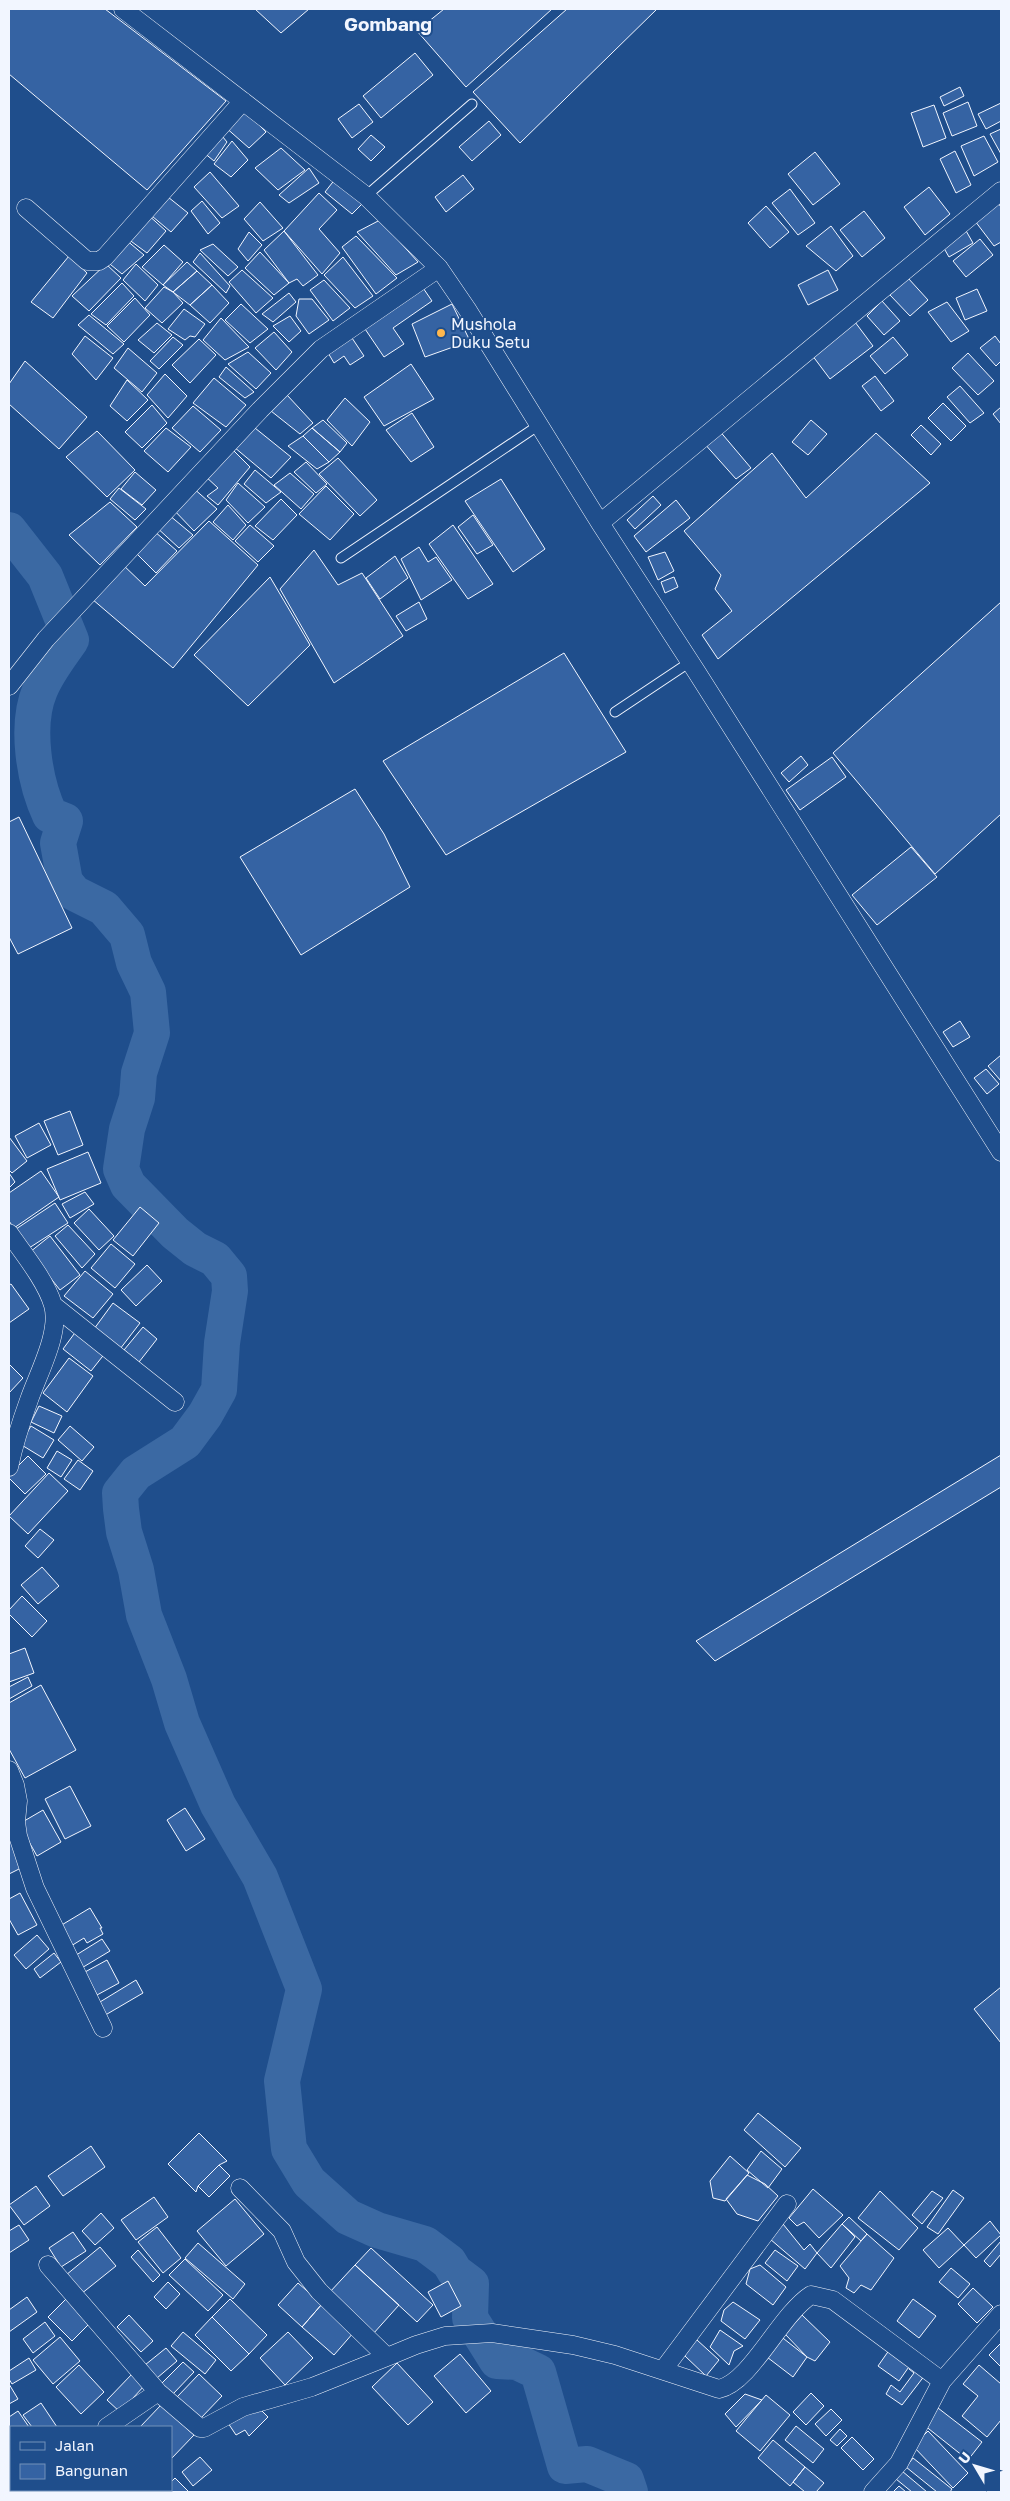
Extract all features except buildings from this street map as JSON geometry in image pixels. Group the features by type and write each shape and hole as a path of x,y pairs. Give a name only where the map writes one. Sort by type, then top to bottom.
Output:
{"street":[{"path":"123,9 366,196 439,268 467,309 600,523 1001,1152"},
{"path":"26,208 87,261 99,261 105,257 243,101"},
{"path":"600,523 1001,191"},
{"path":"9,686 46,639 260,410 321,349 439,268"},
{"path":"9,1233 47,1291 53,1306 55,1321 52,1339 22,1421 9,1467"},
{"path":"53,1306 175,1402"},
{"path":"9,1770 15,1785 18,1801 16,1822 18,1836 35,1888 103,2028"},
{"path":"240,2188 282,2231 296,2262 319,2291 387,2357"},
{"path":"663,2370 788,2204"},
{"path":"48,2265 158,2392 195,2426 204,2428 243,2407 312,2387 416,2344 445,2336 477,2333 520,2336 573,2345 663,2370 719,2389 728,2387 752,2362 802,2301 811,2295 833,2300 942,2381"},
{"path":"873,2492 899,2462 942,2381 998,2323"},
{"path":"108,2426 158,2392"}],"lane":[{"path":"366,196 472,104"},
{"path":"341,558 539,425"},
{"path":"616,712 690,662"}],"waterway":[{"path":"9,530 45,576 71,640 50,670 40,690 35,704 32,736 36,770 44,801 50,815 65,821 58,843 65,882 74,893 104,908 127,935 134,963 148,992 152,1033 139,1073 137,1098 127,1129 121,1169 128,1185 175,1233 195,1249 215,1259 229,1276 230,1291 222,1343 219,1390 205,1415 185,1442 136,1473 120,1493 121,1509 124,1532 136,1570 144,1615 169,1679 182,1723 218,1805 260,1877 304,1989 282,2081 289,2149 309,2182 348,2217 377,2230 425,2244 449,2262 455,2272 471,2284 470,2318 497,2361 517,2362 538,2372 565,2466 587,2464 626,2480 630,2492"}],"place":[{"name":"Mushola Duku Setu","path":"441,333"}],"district":[{"name":"Gombang","path":"388,24"}]}
